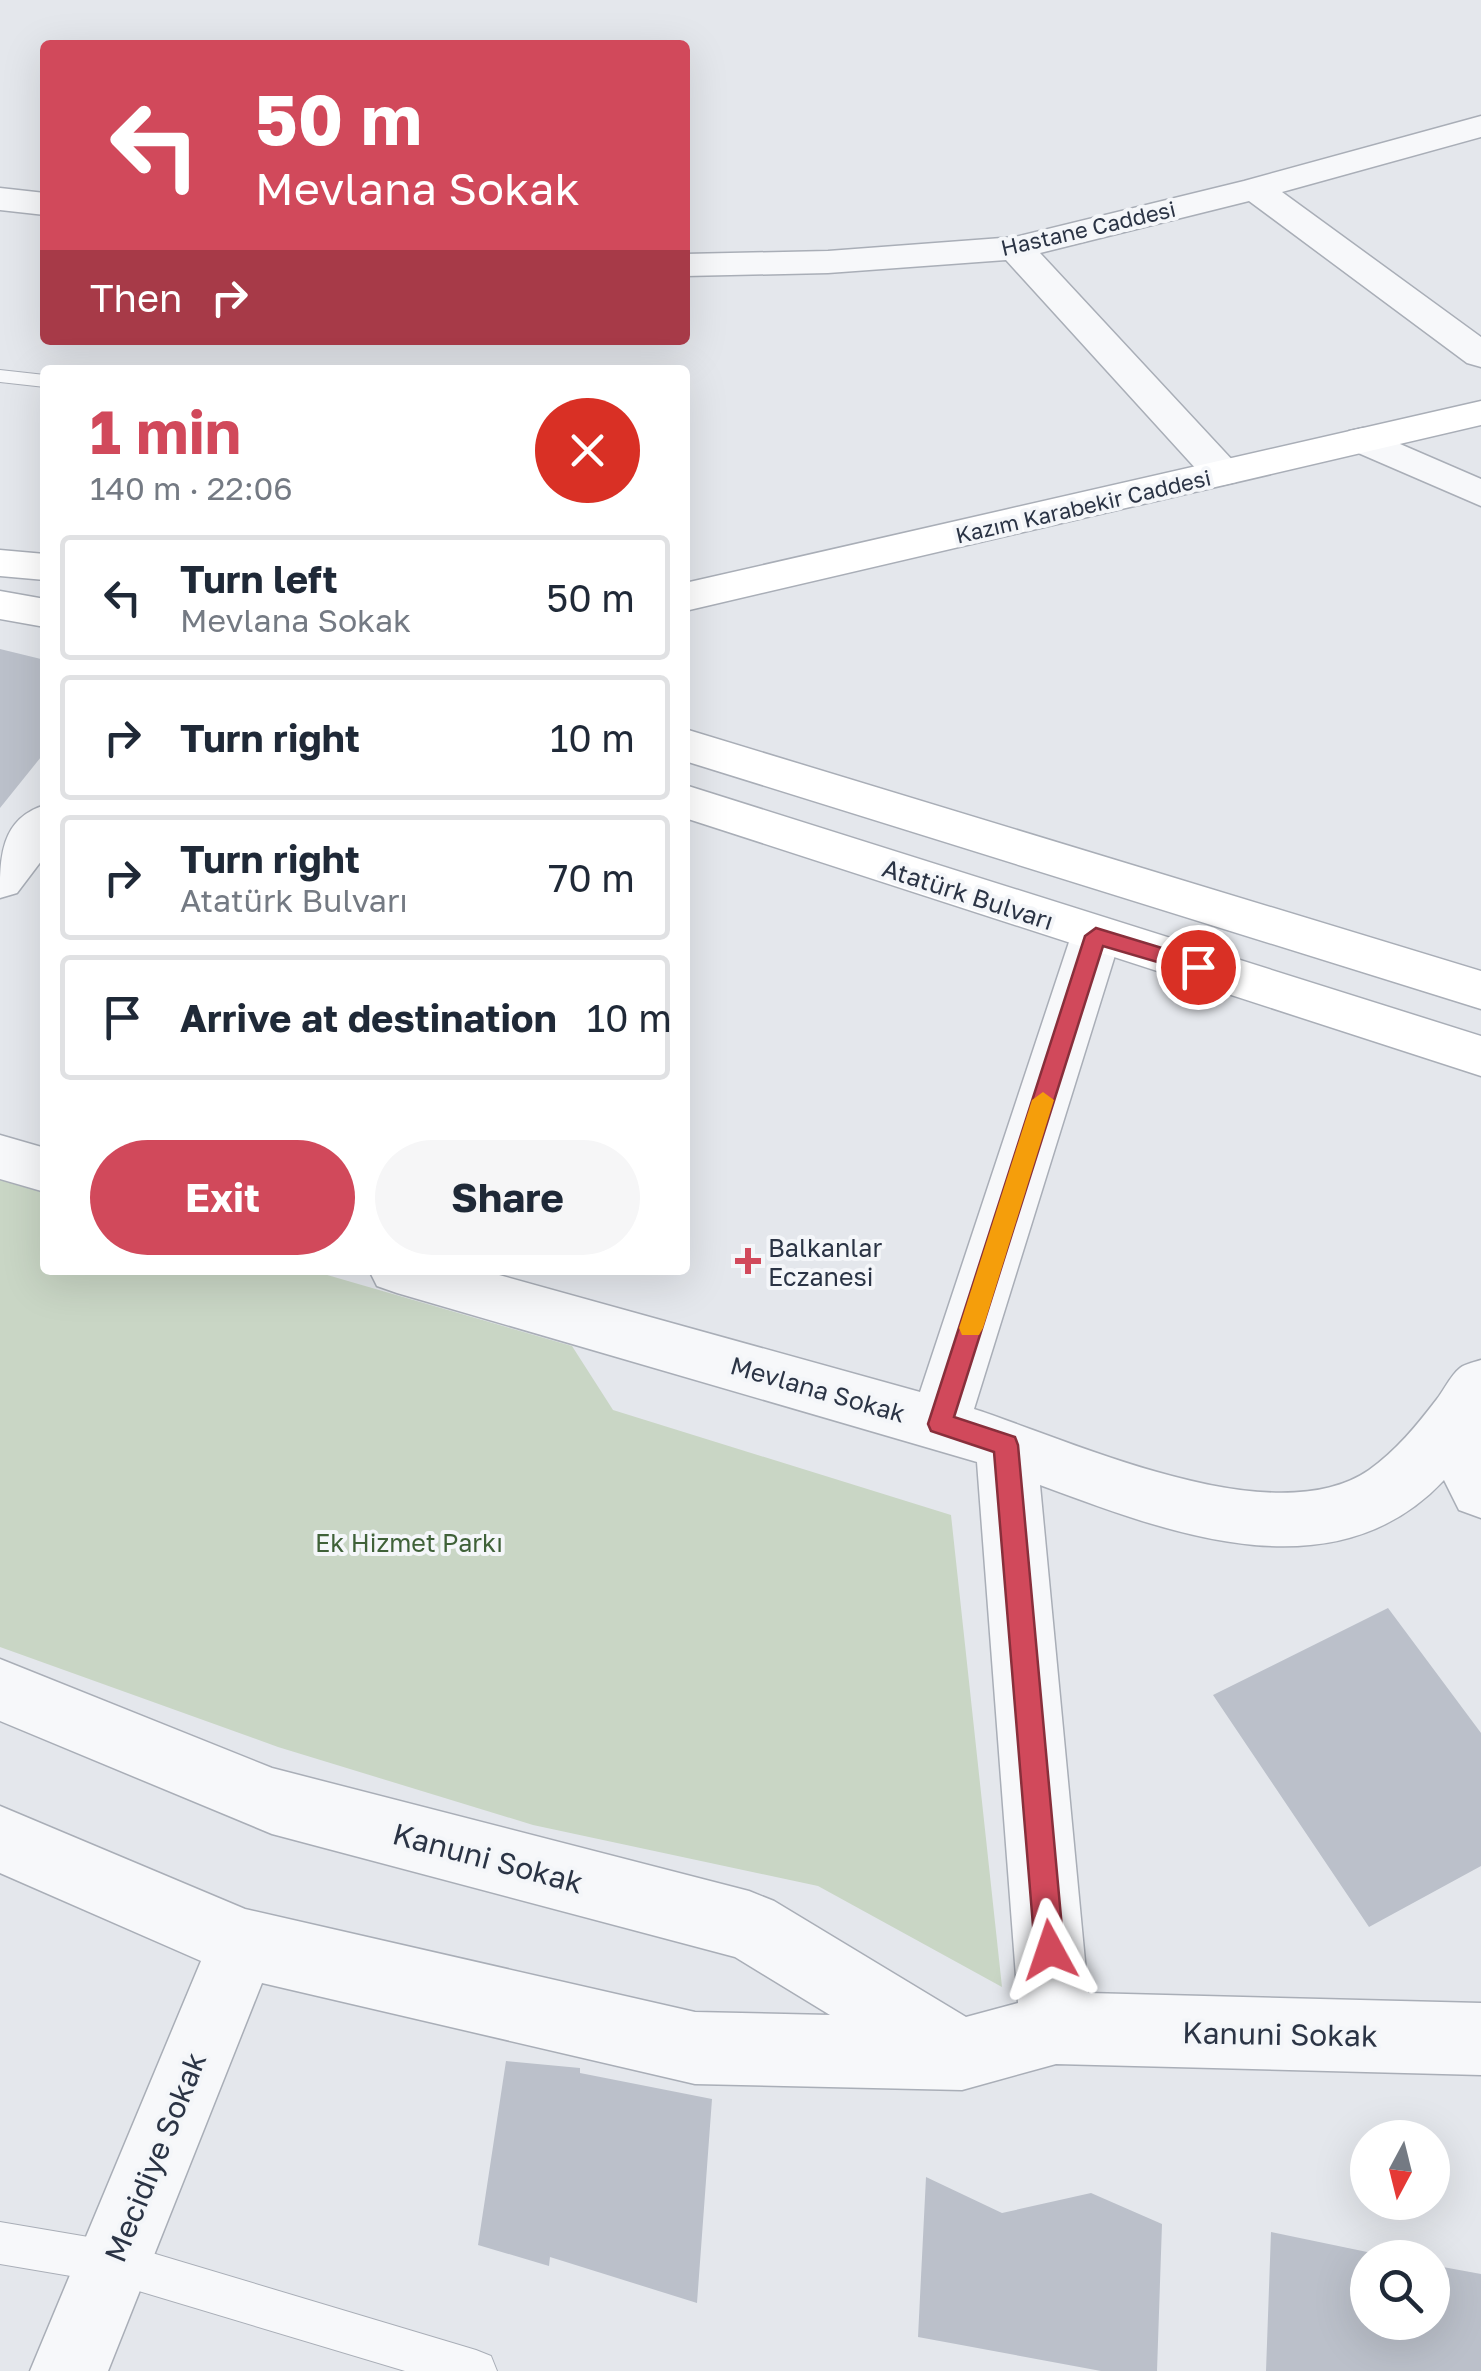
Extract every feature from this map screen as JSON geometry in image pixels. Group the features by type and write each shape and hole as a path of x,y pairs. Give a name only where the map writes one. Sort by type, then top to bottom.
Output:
{"main road":[{"name":"Kazım Karabekir Caddesi","path":"690,596 1481,413"},
{"path":"0,563 40,567"},
{"path":"0,606 40,613"},
{"path":"690,746 1481,990"},
{"name":"Atatürk Bulvarı","path":"690,803 1096,936 1481,1056"}],"street":[{"name":"Hastane Caddesi","path":"690,265 828,262 1015,248 1255,189 1481,126"},
{"path":"1255,189 1481,355"},
{"path":"0,199 40,203"},
{"path":"1015,248 1222,474"},
{"path":"1362,440 1481,494"},
{"path":"0,881 40,829"},
{"path":"940,1424 1096,936"},
{"path":"0,1157 40,1169"},
{"name":"Mevlana Sokak","path":"415,1275 940,1424 1189,1507 1238,1519 1288,1522 1330,1516 1368,1504 1397,1488 1426,1462 1465,1409"},
{"path":"1465,1409 1481,1491"},
{"path":"1006,1445 1056,2028"},
{"name":"Kanuni Sokak","path":"0,1690 272,1801 749,1926 962,2054"},
{"name":"Kanuni Sokak","path":"0,1838 243,1944 695,2048 962,2054 1056,2028 1481,2039"},
{"name":"Mecidiye Sokak","path":"68,2371 243,1944"}],"lane":[{"path":"0,376 40,380"},
{"path":"0,2243 112,2262 476,2371"}],"green space":[{"name":"Ek Hizmet Parkı","path":"0,1180 40,1192 40,1275 327,1275 572,1346 613,1410 951,1515 1002,1987 818,1886 533,1825 278,1747 0,1647"}],"building":[{"path":"0,649 40,659 40,758 0,808"},
{"path":"1388,1608 1481,1733 1481,1866 1369,1927 1213,1695"},
{"path":"506,2061 580,2068 580,2073 712,2099 697,2303 550,2257 549,2266 478,2245"},
{"path":"926,2177 1002,2213 1091,2193 1162,2224 1157,2371 1101,2371 918,2337"},
{"path":"1271,2232 1350,2248 1350,2340 1450,2340 1450,2268 1481,2274 1481,2371 1266,2371"}],"slow traffic":[{"path":"971,1328 1043,1100"}],"place":[{"name":"Balkanlar Eczanesi","path":"748,1261"}],"route":[{"path":"1050,1950 1006,1445 940,1424 1096,936 1198,967"}]}
